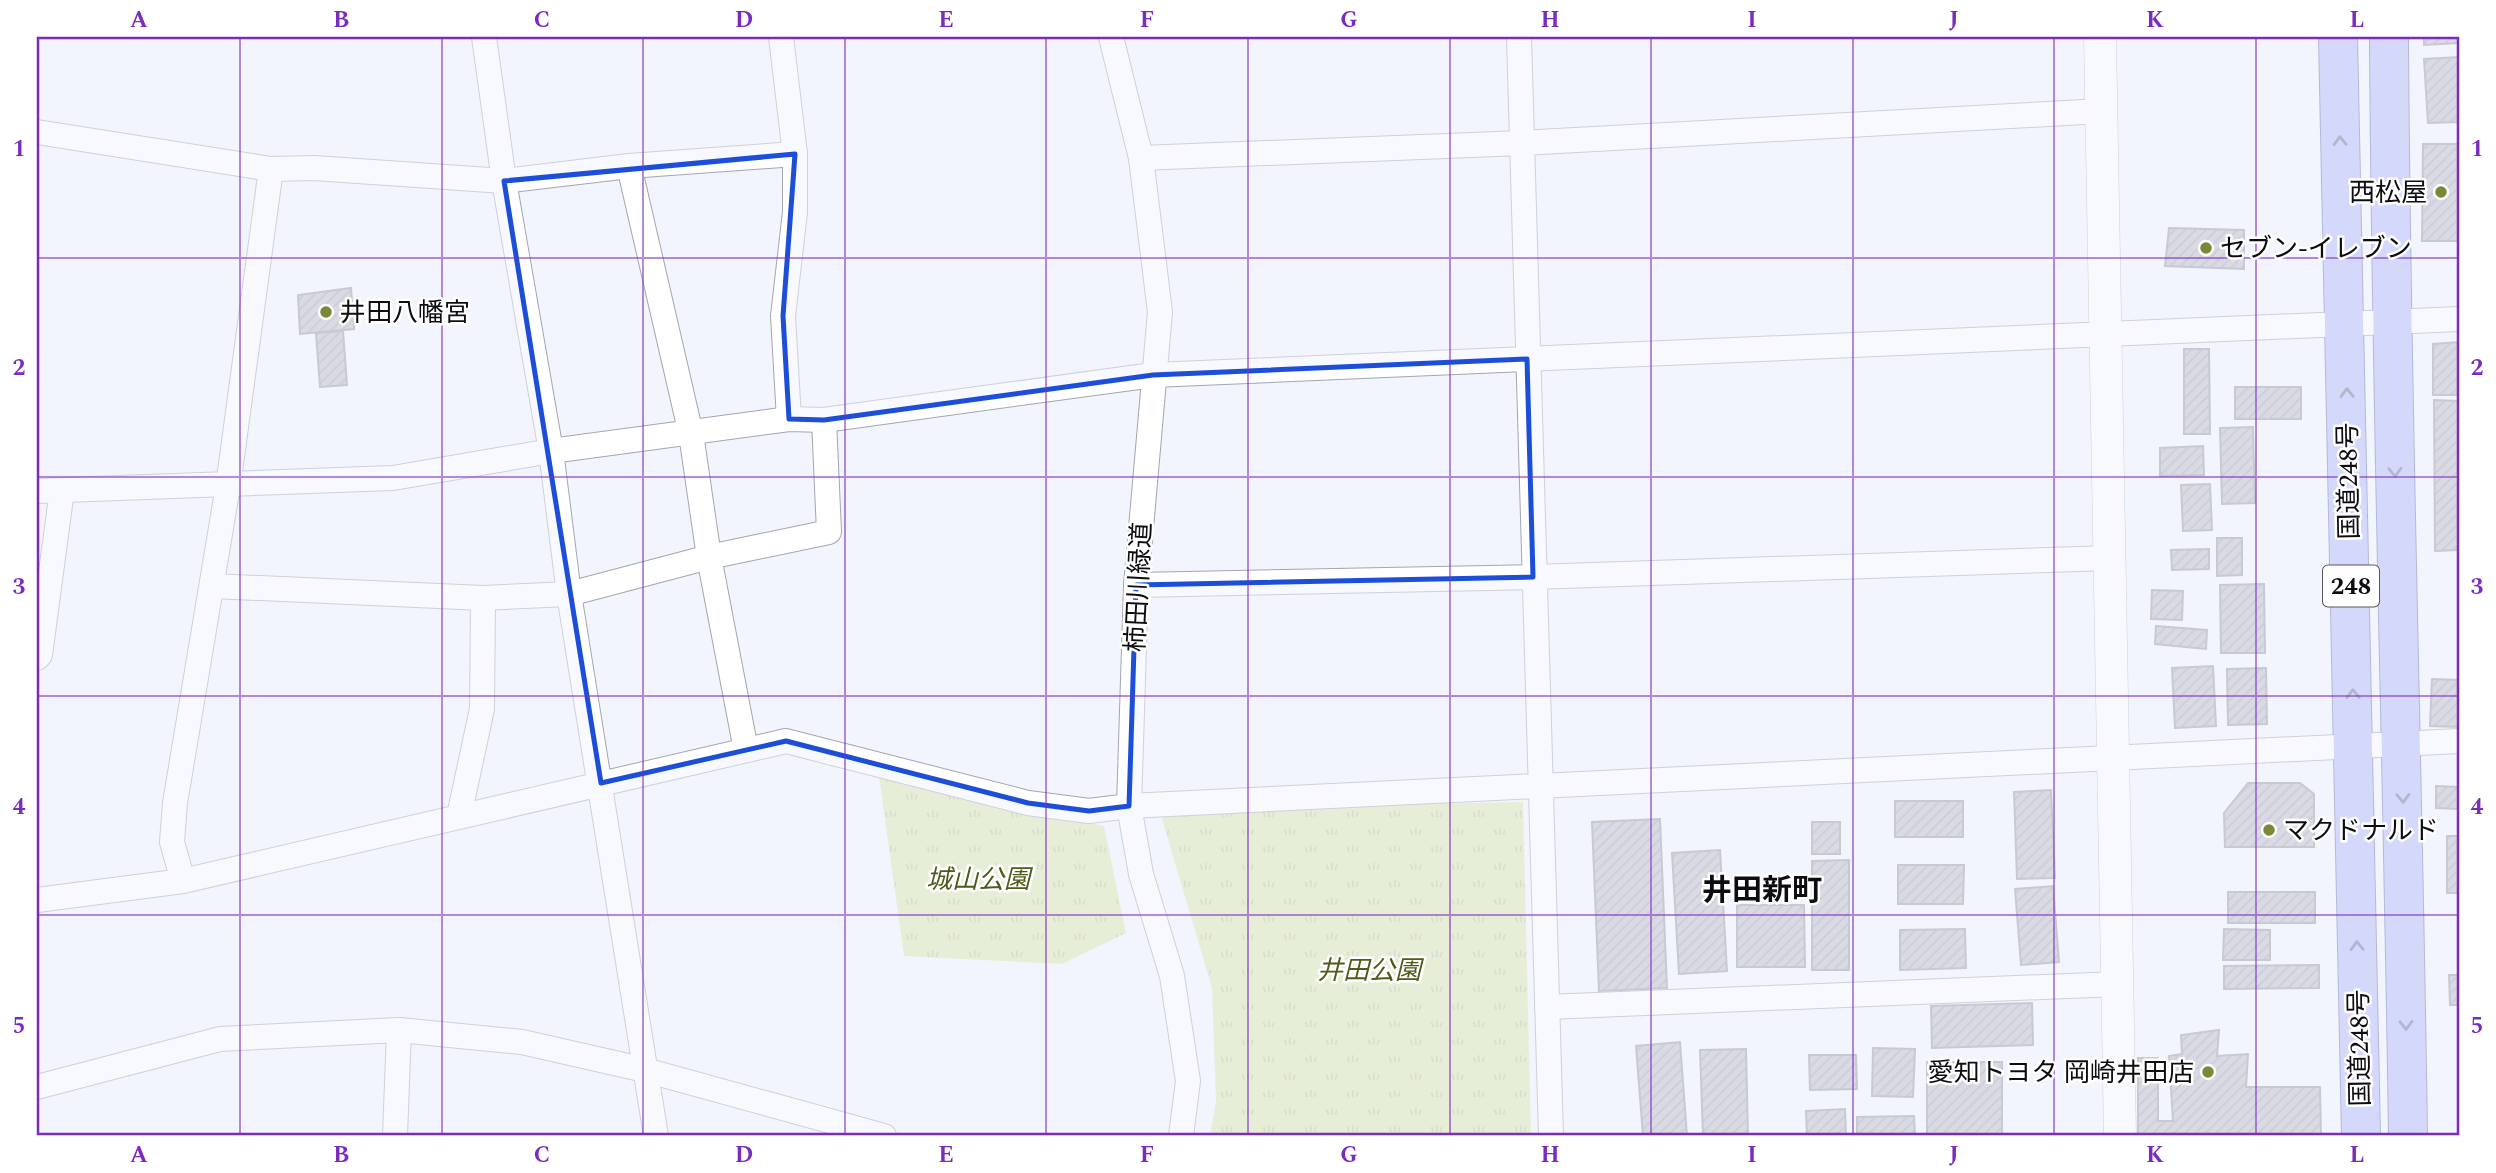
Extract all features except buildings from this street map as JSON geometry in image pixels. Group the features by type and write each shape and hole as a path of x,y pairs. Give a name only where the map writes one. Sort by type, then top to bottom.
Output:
{"highway":[{"name":"国道248号","path":"2337,37 2361,1136"},
{"name":"国道248号","path":"2389,37 2390,322 2403,744 2408,1136"}],"street":[{"path":"484,37 504,181 551,451 569,594 656,1136"},
{"path":"781,37 795,154 795,212 783,316 789,419"},
{"name":"柿田川緑道","path":"1111,37 1141,158 1160,312 1136,584 1129,806 1141,874 1172,976 1188,1081 1181,1136"},
{"path":"1519,37 1551,1136"},
{"path":"2101,37 2120,1136"},
{"path":"1141,158 1522,143 2102,111"},
{"path":"37,132 271,169 314,168 504,181 629,166 795,154"},
{"path":"629,166 691,434 709,557 746,750"},
{"path":"183,881 173,842 175,803 228,486 271,169"},
{"path":"37,491 393,478 551,451 789,419 824,420 1153,375 2459,319"},
{"path":"212,586 483,598 569,594 709,557 830,531 824,420"},
{"path":"37,658 40,655 62,490"},
{"path":"1136,584 1534,577 2110,558"},
{"path":"459,816 482,709 483,598"},
{"path":"37,900 183,881 340,847 459,816 786,741 1028,803 1089,811 1129,806 2459,741"},
{"path":"1547,1007 2117,984"},
{"path":"395,1136 399,1030"},
{"path":"37,1087 220,1039 399,1030 522,1042 645,1070 884,1136"}],"highlighted area":[{"path":"795,154 783,316 789,419 824,420 1153,375 1527,359 1533,577 1136,585 1129,806 1089,811 1028,803 786,741 601,783 504,181"}],"green space":[{"name":"城山公園","path":"879,776 1104,826 1126,933 1062,964 904,956"},
{"name":"井田公園","path":"1523,802 1531,1136 1210,1136 1216,1101 1212,988 1159,809"}],"place":[{"name":"西松屋","path":"2441,192"},
{"name":"セブン-イレブン","path":"2206,248"},
{"name":"井田八幡宮","path":"326,312"},
{"name":"マクドナルド","path":"2269,830"},
{"name":"愛知トヨタ 岡崎井田店","path":"2208,1072"}],"district":[{"name":"井田新町","path":"1762,890"}]}
